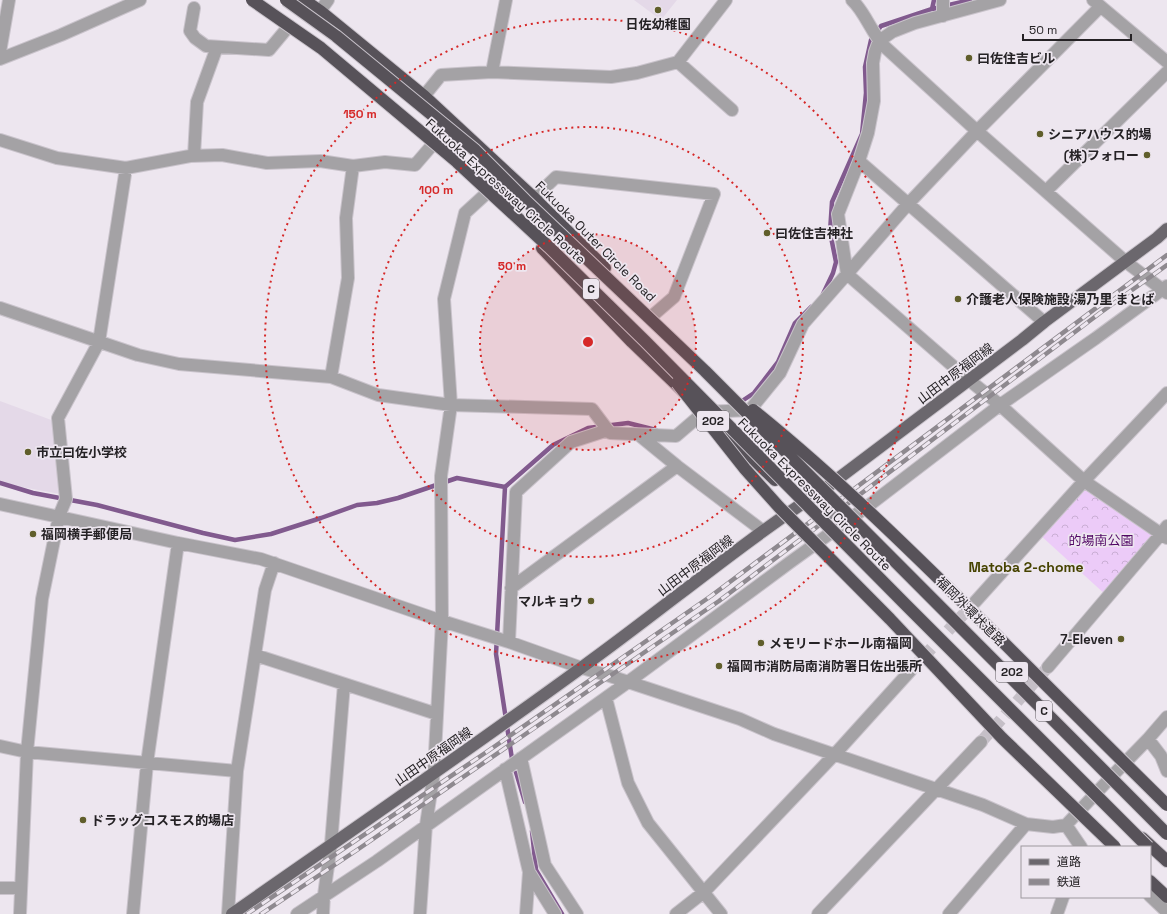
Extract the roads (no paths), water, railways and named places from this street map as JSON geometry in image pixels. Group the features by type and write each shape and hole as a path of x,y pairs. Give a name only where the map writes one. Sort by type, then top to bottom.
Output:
{"highway":[{"name":"202","path":"246,0 289,26 434,143 488,192 626,336 1150,846"},
{"name":"Fukuoka Expressway Circle Route","path":"252,0 321,48 457,162 549,247 645,341 906,606 1147,846"},
{"name":"Fukuoka Expressway Circle Route","path":"286,0 336,36 475,150 525,200 705,371 1167,834"},
{"name":"Fukuoka Outer Circle Road","path":"304,0 320,11 424,96 534,198 652,316 856,514"},
{"path":"645,341 726,446 780,507 890,619 1002,738 1114,846"},
{"path":"705,371 791,441 860,502 1167,805"},
{"name":"福岡外環状道路","path":"856,514 1073,735 1114,774 1167,830"},
{"name":"202","path":"1151,847 1167,862"},
{"name":"Fukuoka Expressway Circle Route","path":"1151,850 1167,862"},
{"path":"1151,882 1167,897"}],"main road":[{"name":"山田中原福岡線","path":"232,914 582,668 763,531 800,504 827,487 1164,233"}],"street":[{"path":"0,52 9,0"},
{"path":"0,59 61,35 140,0"},
{"path":"320,11 328,0"},
{"path":"492,72 506,0"},
{"path":"424,96 441,75 492,72 611,77 637,73 678,62 726,0"},
{"path":"297,914 377,861 606,698 830,534 1000,405 1165,289 1126,262 977,131 879,41 858,6 852,0"},
{"path":"943,0 943,16"},
{"path":"1000,0 915,23 892,32 879,41 873,63 874,101 869,126 859,161 838,214 847,274 1000,405 1084,481 1165,532 1048,667"},
{"path":"0,308 138,355 180,364 331,377 378,394 451,405 592,409 610,433 676,436 704,412 750,410 780,373 803,324 908,204 1096,3 1167,62"},
{"path":"194,8 190,31 195,38 206,46 269,50 289,26"},
{"path":"194,156 197,102 217,47"},
{"path":"678,62 732,110"},
{"path":"1046,191 1167,72"},
{"path":"0,140 57,158 126,168 194,156 222,155 267,163 320,161 353,166 385,162 415,165 434,143"},
{"path":"859,161 1044,322"},
{"path":"331,377 348,278 346,218 353,166"},
{"path":"20,914 27,752 42,599 59,516 66,499 58,418 99,342 126,168"},
{"path":"534,198 556,177 714,194 674,297 652,316"},
{"path":"420,914 426,825 434,772 442,621 441,484 451,405 444,299 465,213 488,192"},
{"path":"975,602 1084,481 1167,393"},
{"path":"509,642 516,492 571,442 608,430"},
{"path":"639,435 677,466 763,531"},
{"path":"511,588 677,466"},
{"path":"0,504 274,563 442,621 740,720 774,734 936,788 983,805 1026,824 1053,827 1066,824 1148,739 1167,717"},
{"path":"133,914 147,763 178,543"},
{"path":"228,914 237,771 265,590 274,563"},
{"path":"255,655 437,714"},
{"path":"676,914 704,892 835,754 911,670"},
{"path":"323,914 331,844 344,684"},
{"path":"606,698 628,784 634,797 648,823 721,914"},
{"path":"1148,739 1161,756 1167,771"},
{"path":"818,914 981,742"},
{"path":"0,746 27,752 237,771"},
{"path":"521,758 545,865 577,914"},
{"path":"505,769 529,872 526,914"},
{"path":"948,914 1026,824"},
{"path":"1066,824 1080,846"},
{"path":"529,872 555,914"},
{"path":"0,888 21,888"},
{"path":"1151,897 1167,912"},
{"path":"1057,914 1063,898"}],"waterway":[{"path":"932,9 934,0"},
{"path":"823,294 833,273 836,262 830,232 832,202 862,134 866,93 865,67 871,40 881,26 932,9 970,0"},
{"path":"739,403 754,393 778,362 795,323 811,307"},
{"path":"525,802 512,759 496,654 505,487 553,445 588,428 628,423 656,430"},
{"path":"0,483 33,493 97,505 235,540 271,534 357,505 377,503 398,498 457,478 505,487"},
{"path":"532,831 536,870 562,914"}],"tunnel":[{"path":"911,670 975,602"},
{"path":"981,742 1048,667"}],"railway":[{"path":"247,914 488,751 711,596 1167,255"},
{"path":"261,914 357,850 719,601 1100,313 1167,265"}],"place":[{"name":"日佐幼稚園","path":"658,10"},
{"name":"曰佐住吉ビル","path":"969,58"},
{"name":"シニアハウス的場","path":"1040,134"},
{"name":"(株)フォロー","path":"1147,155"},
{"name":"曰佐住吉神社","path":"767,233"},
{"name":"介護老人保険施設 湯乃里 まとば","path":"958,299"},
{"name":"市立曰佐小学校","path":"28,452"},
{"name":"福岡横手郵便局","path":"33,534"},
{"name":"マルキョウ","path":"591,601"},
{"name":"7-Eleven","path":"1121,639"},
{"name":"メモリードホール南福岡","path":"761,643"},
{"name":"福岡市消防局南消防署日佐出張所","path":"719,666"},
{"name":"ドラッグコスモス的場店","path":"83,820"}],"district":[{"name":"Matoba 2-chome","path":"1026,567"}],"park label":[{"name":"的場南公園","path":"1101,540"}]}
